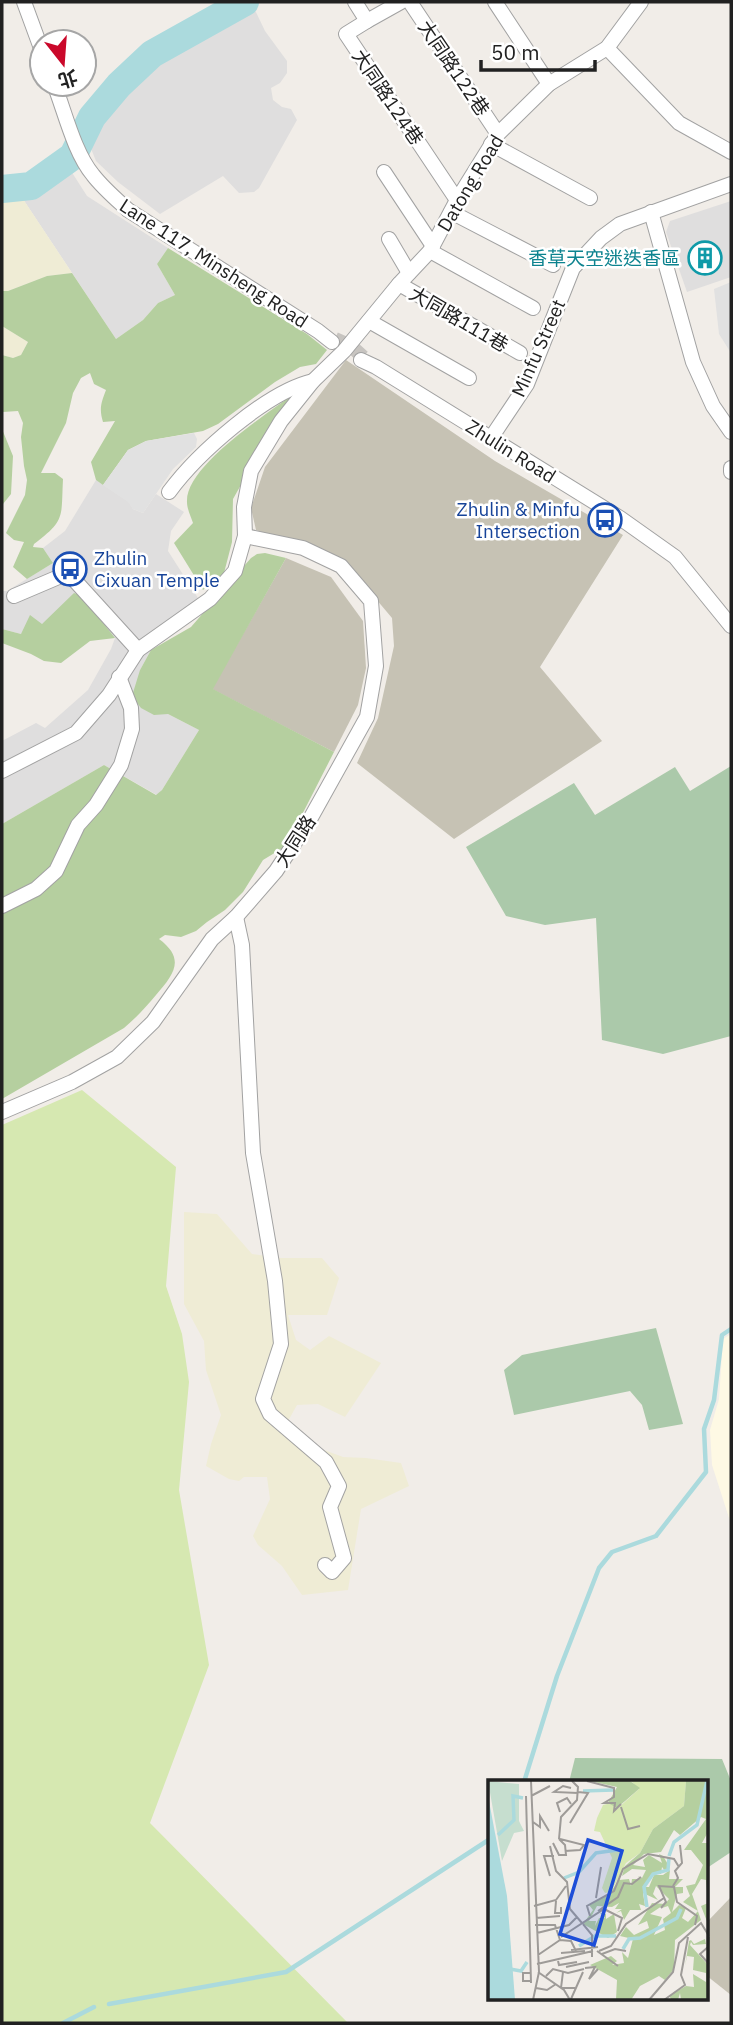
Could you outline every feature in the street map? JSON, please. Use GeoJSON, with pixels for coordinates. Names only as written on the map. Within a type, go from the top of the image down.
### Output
{"type":"FeatureCollection","features":[{"type":"Feature","properties":{"kind":"street"},"geometry":{"type":"LineString","coordinates":[[24,2],[34,28]]}},
{"type":"Feature","properties":{"kind":"street","name":"大同路124巷"},"geometry":{"type":"LineString","coordinates":[[355,2],[367,20],[346,34],[454,206]]}},
{"type":"Feature","properties":{"kind":"street"},"geometry":{"type":"LineString","coordinates":[[367,20],[401,2]]}},
{"type":"Feature","properties":{"kind":"street","name":"大同路122巷"},"geometry":{"type":"LineString","coordinates":[[410,2],[495,139]]}},
{"type":"Feature","properties":{"kind":"street"},"geometry":{"type":"LineString","coordinates":[[495,2],[549,83]]}},
{"type":"Feature","properties":{"kind":"street","name":"Datong Road"},"geometry":{"type":"LineString","coordinates":[[313,381],[344,351],[431,248],[495,139],[549,83],[607,48],[641,2]]}},
{"type":"Feature","properties":{"kind":"street"},"geometry":{"type":"LineString","coordinates":[[607,48],[679,123],[731,152]]}},
{"type":"Feature","properties":{"kind":"street","name":"Lane 117, Minsheng Road"},"geometry":{"type":"LineString","coordinates":[[59,98],[91,174],[128,210],[333,340]]}},
{"type":"Feature","properties":{"kind":"street"},"geometry":{"type":"LineString","coordinates":[[495,139],[590,198]]}},
{"type":"Feature","properties":{"kind":"street"},"geometry":{"type":"LineString","coordinates":[[384,172],[431,248],[533,308]]}},
{"type":"Feature","properties":{"kind":"street","name":"Minfu Street"},"geometry":{"type":"LineString","coordinates":[[491,438],[527,384],[573,268],[601,238],[620,224],[731,184]]}},
{"type":"Feature","properties":{"kind":"street"},"geometry":{"type":"LineString","coordinates":[[454,206],[553,265]]}},
{"type":"Feature","properties":{"kind":"street"},"geometry":{"type":"LineString","coordinates":[[651,212],[693,362],[713,406],[731,432]]}},
{"type":"Feature","properties":{"kind":"street"},"geometry":{"type":"LineString","coordinates":[[389,239],[410,273]]}},
{"type":"Feature","properties":{"kind":"street","name":"大同路111巷"},"geometry":{"type":"LineString","coordinates":[[399,284],[520,354]]}},
{"type":"Feature","properties":{"kind":"street"},"geometry":{"type":"LineString","coordinates":[[369,321],[469,378]]}},
{"type":"Feature","properties":{"kind":"street","name":"Zhulin Road"},"geometry":{"type":"LineString","coordinates":[[362,358],[620,518],[675,557],[731,623]]}},
{"type":"Feature","properties":{"kind":"street"},"geometry":{"type":"LineString","coordinates":[[169,492],[182,475],[239,422],[277,396],[299,384],[313,381]]}},
{"type":"Feature","properties":{"kind":"street"},"geometry":{"type":"LineString","coordinates":[[2,771],[76,733],[109,695],[138,650],[211,599],[235,571],[245,536],[244,507],[251,471],[281,421],[313,381]]}},
{"type":"Feature","properties":{"kind":"street","name":"大同路"},"geometry":{"type":"LineString","coordinates":[[2,1112],[72,1082],[117,1058],[153,1022],[212,939],[236,917],[276,871],[309,821],[367,717],[376,666],[371,601],[341,566],[303,548],[245,536]]}},
{"type":"Feature","properties":{"kind":"street"},"geometry":{"type":"LineString","coordinates":[[14,596],[68,573],[138,650]]}},
{"type":"Feature","properties":{"kind":"street"},"geometry":{"type":"LineString","coordinates":[[2,906],[36,889],[56,871],[78,825],[96,805],[121,765],[132,729],[131,708],[120,677]]}},
{"type":"Feature","properties":{"kind":"street"},"geometry":{"type":"LineString","coordinates":[[236,917],[242,945],[253,1153],[275,1281],[281,1344],[263,1399],[270,1414],[327,1462],[339,1486],[330,1507],[344,1558],[332,1572],[325,1565]]}},
{"type":"Feature","properties":{"kind":"shaded area"},"geometry":{"type":"Polygon","coordinates":[[[254,8],[265,31],[287,61],[287,73],[280,83],[271,88],[273,100],[282,107],[291,109],[297,120],[259,188],[254,192],[239,193],[223,176],[160,214],[118,182],[96,161],[88,141],[157,62],[254,8]]]}},
{"type":"Feature","properties":{"kind":"shaded area"},"geometry":{"type":"Polygon","coordinates":[[[71,171],[87,196],[168,248],[157,264],[175,295],[158,303],[143,320],[116,339],[23,199],[71,171]]]}},
{"type":"Feature","properties":{"kind":"shaded area"},"geometry":{"type":"Polygon","coordinates":[[[2,197],[23,199],[72,273],[47,276],[2,291],[2,197]]]}},
{"type":"Feature","properties":{"kind":"shaded area","name":"香草天空迷迭香區"},"geometry":{"type":"Polygon","coordinates":[[[731,201],[731,277],[687,292],[666,232],[670,221],[731,201]]]}},
{"type":"Feature","properties":{"kind":"shaded area"},"geometry":{"type":"Polygon","coordinates":[[[731,282],[731,353],[719,334],[714,289],[731,282]]]}},
{"type":"Feature","properties":{"kind":"shaded area"},"geometry":{"type":"Polygon","coordinates":[[[2,326],[28,342],[21,355],[13,358],[2,355],[2,326]]]}},
{"type":"Feature","properties":{"kind":"shaded area"},"geometry":{"type":"Polygon","coordinates":[[[346,360],[495,461],[623,535],[540,667],[602,741],[454,839],[357,763],[378,718],[394,646],[392,618],[344,561],[256,530],[251,508],[265,467],[346,360]]]}},
{"type":"Feature","properties":{"kind":"shaded area"},"geometry":{"type":"Polygon","coordinates":[[[194,433],[197,439],[196,447],[173,469],[143,513],[133,509],[128,502],[103,485],[128,450],[146,441],[194,433]]]}},
{"type":"Feature","properties":{"kind":"shaded area"},"geometry":{"type":"Polygon","coordinates":[[[96,480],[129,502],[133,509],[143,513],[156,494],[184,512],[171,531],[168,551],[198,598],[151,650],[140,670],[168,714],[199,730],[157,795],[104,765],[2,824],[2,741],[36,723],[45,728],[88,690],[115,638],[82,596],[42,624],[21,634],[2,629],[2,591],[7,591],[53,563],[43,548],[65,531],[96,480]]]}},
{"type":"Feature","properties":{"kind":"shaded area"},"geometry":{"type":"Polygon","coordinates":[[[286,558],[331,577],[363,621],[366,668],[358,705],[334,752],[212,689],[286,558]]]}},
{"type":"Feature","properties":{"kind":"shaded area"},"geometry":{"type":"Polygon","coordinates":[[[184,1212],[217,1214],[252,1254],[281,1258],[322,1258],[339,1278],[327,1315],[288,1315],[296,1340],[310,1350],[329,1336],[381,1363],[345,1417],[318,1404],[297,1405],[288,1421],[316,1447],[343,1457],[401,1463],[409,1486],[361,1509],[348,1590],[302,1595],[282,1566],[258,1545],[253,1536],[270,1499],[267,1477],[244,1477],[239,1481],[229,1479],[206,1466],[221,1415],[206,1370],[204,1341],[184,1304],[184,1212]]]}},
{"type":"Feature","properties":{"kind":"shaded area"},"geometry":{"type":"Polygon","coordinates":[[[731,1334],[731,1524],[712,1465],[710,1430],[719,1399],[723,1339],[731,1334]]]}},
{"type":"Feature","properties":{"kind":"shaded area"},"geometry":{"type":"Polygon","coordinates":[[[731,1897],[731,1995],[708,1977],[708,1921],[731,1897]]]}},
{"type":"Feature","properties":{"kind":"green space"},"geometry":{"type":"Polygon","coordinates":[[[168,248],[307,334],[327,350],[316,364],[300,367],[275,382],[218,424],[203,431],[146,441],[128,450],[103,485],[96,480],[91,462],[115,421],[103,422],[101,406],[106,390],[94,384],[90,373],[81,378],[73,393],[66,423],[41,473],[55,473],[63,479],[60,517],[33,547],[43,548],[53,563],[27,579],[13,567],[24,542],[14,540],[6,533],[25,495],[27,480],[21,437],[23,423],[18,411],[3,412],[2,421],[2,355],[13,358],[21,355],[28,342],[2,326],[2,291],[47,276],[72,273],[116,339],[143,320],[158,303],[175,295],[157,264],[168,248]]]}},
{"type":"Feature","properties":{"kind":"green space"},"geometry":{"type":"Polygon","coordinates":[[[291,396],[233,499],[232,542],[224,573],[203,590],[174,543],[193,523],[187,505],[190,488],[199,473],[228,443],[291,396]]]}},
{"type":"Feature","properties":{"kind":"green space"},"geometry":{"type":"Polygon","coordinates":[[[2,429],[13,456],[11,494],[3,504],[2,517],[2,429]]]}},
{"type":"Feature","properties":{"kind":"green space"},"geometry":{"type":"Polygon","coordinates":[[[265,553],[286,558],[213,689],[334,752],[286,846],[263,860],[243,892],[225,910],[196,931],[181,937],[165,935],[159,939],[172,953],[174,967],[168,980],[141,1012],[124,1028],[2,1099],[2,824],[104,765],[156,795],[162,790],[199,730],[168,714],[154,715],[141,708],[132,696],[140,670],[151,650],[191,627],[251,558],[265,553]]]}},
{"type":"Feature","properties":{"kind":"green space"},"geometry":{"type":"Polygon","coordinates":[[[74,593],[82,596],[115,638],[90,641],[61,663],[44,661],[2,643],[2,629],[21,634],[30,615],[42,624],[74,593]]]}},
{"type":"Feature","properties":{"kind":"green space"},"geometry":{"type":"Polygon","coordinates":[[[731,766],[731,1036],[663,1054],[602,1040],[596,918],[545,925],[506,916],[466,847],[574,783],[595,815],[675,767],[690,791],[731,766]]]}},
{"type":"Feature","properties":{"kind":"green space"},"geometry":{"type":"Polygon","coordinates":[[[82,1090],[176,1167],[166,1286],[182,1334],[189,1382],[179,1490],[209,1665],[150,1823],[348,2023],[2,2023],[2,1125],[82,1090]]]}},
{"type":"Feature","properties":{"kind":"green space"},"geometry":{"type":"Polygon","coordinates":[[[656,1328],[683,1424],[649,1430],[642,1405],[630,1391],[514,1415],[504,1370],[522,1355],[656,1328]]]}},
{"type":"Feature","properties":{"kind":"green space"},"geometry":{"type":"Polygon","coordinates":[[[575,1758],[722,1759],[731,1781],[731,1852],[708,1867],[708,1780],[570,1780],[575,1758]]]}},
{"type":"Feature","properties":{"kind":"waterway"},"geometry":{"type":"LineString","coordinates":[[2,189],[31,186],[73,156],[92,117],[119,85],[152,54],[245,2]]}},
{"type":"Feature","properties":{"kind":"waterway"},"geometry":{"type":"LineString","coordinates":[[525,1780],[557,1676],[599,1568],[612,1552],[656,1536],[706,1472],[704,1429],[714,1400],[722,1335],[731,1329]]}},
{"type":"Feature","properties":{"kind":"waterway"},"geometry":{"type":"LineString","coordinates":[[109,2004],[286,1972],[488,1840]]}},
{"type":"Feature","properties":{"kind":"waterway"},"geometry":{"type":"LineString","coordinates":[[63,2023],[94,2007]]}},
{"type":"Feature","properties":{"kind":"tunnel"},"geometry":{"type":"LineString","coordinates":[[335,339],[351,346],[363,357]]}},
{"type":"Feature","properties":{"kind":"place","name":"香草天空迷迭香區"},"geometry":{"type":"Point","coordinates":[705,258]}},
{"type":"Feature","properties":{"kind":"place","name":"Zhulin & Minfu Intersection"},"geometry":{"type":"Point","coordinates":[605,520]}},
{"type":"Feature","properties":{"kind":"place","name":"Zhulin Cixuan Temple"},"geometry":{"type":"Point","coordinates":[70,569]}}]}
